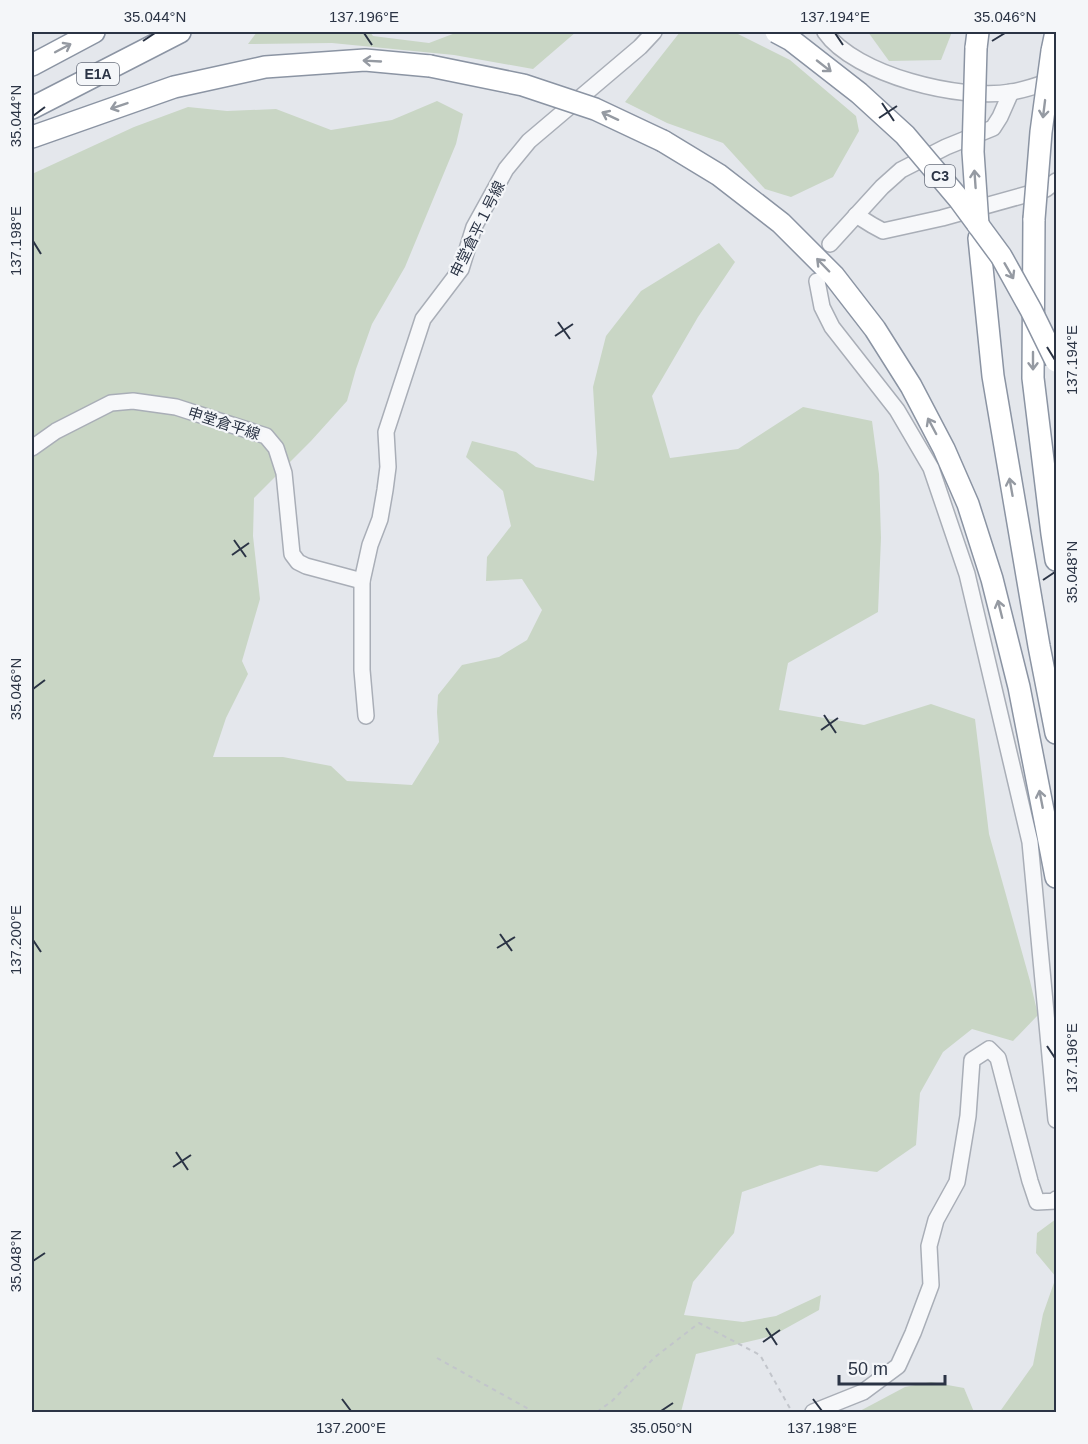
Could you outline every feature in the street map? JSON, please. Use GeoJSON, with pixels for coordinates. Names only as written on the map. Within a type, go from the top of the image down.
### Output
{"type":"FeatureCollection","features":[{"type":"Feature","properties":{"kind":"highway","name":"E1A"},"geometry":{"type":"LineString","coordinates":[[32,65],[94,32]]}},
{"type":"Feature","properties":{"kind":"highway","name":"C3"},"geometry":{"type":"LineString","coordinates":[[776,32],[791,40],[859,93],[905,135],[959,199],[1001,256],[1056,361]]}},
{"type":"Feature","properties":{"kind":"highway","name":"E1A"},"geometry":{"type":"LineString","coordinates":[[32,108],[172,36]]}},
{"type":"Feature","properties":{"kind":"highway"},"geometry":{"type":"LineString","coordinates":[[977,40],[973,152],[993,376],[1056,733]]}},
{"type":"Feature","properties":{"kind":"highway"},"geometry":{"type":"LineString","coordinates":[[1054,41],[1041,132],[1034,219],[1033,378],[1056,560]]}},
{"type":"Feature","properties":{"kind":"highway"},"geometry":{"type":"LineString","coordinates":[[32,137],[174,87],[265,67],[365,60],[430,66],[524,85],[595,110],[663,141],[719,175],[782,223],[834,276],[875,329],[911,386],[944,449],[964,495],[992,579],[1019,687],[1056,877]]}},
{"type":"Feature","properties":{"kind":"street","name":"申堂倉平１号線"},"geometry":{"type":"LineString","coordinates":[[366,716],[362,670],[362,581],[370,545],[380,519],[385,490],[388,468],[386,432],[423,319],[461,269],[474,227],[506,169],[529,141],[640,47],[654,32]]}},
{"type":"Feature","properties":{"kind":"street"},"geometry":{"type":"LineString","coordinates":[[825,32],[831,40],[855,57],[886,73],[935,88],[968,94],[1011,93],[1056,79]]}},
{"type":"Feature","properties":{"kind":"street"},"geometry":{"type":"LineString","coordinates":[[830,244],[882,187],[901,170],[946,147],[993,128],[1011,93]]}},
{"type":"Feature","properties":{"kind":"street"},"geometry":{"type":"LineString","coordinates":[[856,215],[884,231],[1053,189]]}},
{"type":"Feature","properties":{"kind":"street"},"geometry":{"type":"LineString","coordinates":[[817,281],[822,307],[832,327],[897,410],[930,468],[967,574],[1030,842],[1056,1120]]}},
{"type":"Feature","properties":{"kind":"street","name":"申堂倉平線"},"geometry":{"type":"LineString","coordinates":[[32,448],[56,431],[111,403],[133,401],[176,407],[266,436],[276,448],[284,473],[292,554],[298,562],[306,566],[362,581]]}},
{"type":"Feature","properties":{"kind":"street"},"geometry":{"type":"LineString","coordinates":[[813,1413],[863,1392],[898,1366],[931,1285],[929,1246],[936,1220],[957,1182],[968,1116],[972,1060],[989,1049],[998,1058],[1037,1202],[1056,1201],[1056,1199]]}},
{"type":"Feature","properties":{"kind":"path"},"geometry":{"type":"LineString","coordinates":[[597,1413],[655,1357],[699,1323],[760,1355],[792,1413]]}},
{"type":"Feature","properties":{"kind":"path"},"geometry":{"type":"LineString","coordinates":[[437,1358],[534,1413]]}},
{"type":"Feature","properties":{"kind":"green space"},"geometry":{"type":"Polygon","coordinates":[[[257,32],[370,32],[373,36],[429,43],[458,32],[576,32],[533,69],[454,55],[332,43],[248,44],[257,32]]]}},
{"type":"Feature","properties":{"kind":"green space"},"geometry":{"type":"Polygon","coordinates":[[[680,32],[734,32],[790,60],[856,116],[859,131],[833,177],[791,197],[765,189],[723,143],[667,123],[625,102],[680,32]]]}},
{"type":"Feature","properties":{"kind":"green space"},"geometry":{"type":"Polygon","coordinates":[[[868,32],[952,32],[941,60],[889,61],[868,32]]]}},
{"type":"Feature","properties":{"kind":"green space"},"geometry":{"type":"Polygon","coordinates":[[[437,101],[463,114],[456,144],[405,267],[372,324],[347,401],[254,498],[253,536],[260,599],[242,661],[248,674],[226,718],[213,757],[283,757],[331,766],[347,781],[412,785],[439,742],[438,695],[462,665],[499,657],[527,640],[542,610],[522,579],[486,581],[487,557],[511,526],[503,491],[466,457],[472,441],[516,452],[536,467],[594,481],[597,453],[593,387],[606,336],[641,291],[719,243],[735,262],[698,317],[652,396],[670,458],[738,449],[803,407],[872,421],[879,474],[881,538],[878,612],[788,663],[779,710],[864,725],[931,704],[975,719],[989,834],[1038,1015],[1013,1041],[972,1029],[943,1052],[920,1093],[916,1145],[877,1172],[820,1165],[742,1192],[734,1233],[693,1282],[684,1315],[743,1322],[776,1316],[821,1295],[819,1310],[772,1336],[696,1354],[681,1412],[32,1412],[32,174],[134,127],[188,107],[227,111],[276,109],[331,130],[392,120],[437,101]]]}},
{"type":"Feature","properties":{"kind":"green space"},"geometry":{"type":"Polygon","coordinates":[[[1056,1219],[1056,1277],[1036,1253],[1037,1233],[1056,1219]]]}},
{"type":"Feature","properties":{"kind":"green space"},"geometry":{"type":"Polygon","coordinates":[[[1056,1277],[1056,1412],[997,1412],[1001,1410],[1033,1365],[1043,1314],[1056,1277]]]}},
{"type":"Feature","properties":{"kind":"green space"},"geometry":{"type":"Polygon","coordinates":[[[931,1382],[964,1388],[974,1412],[858,1412],[905,1387],[931,1382]]]}}]}
